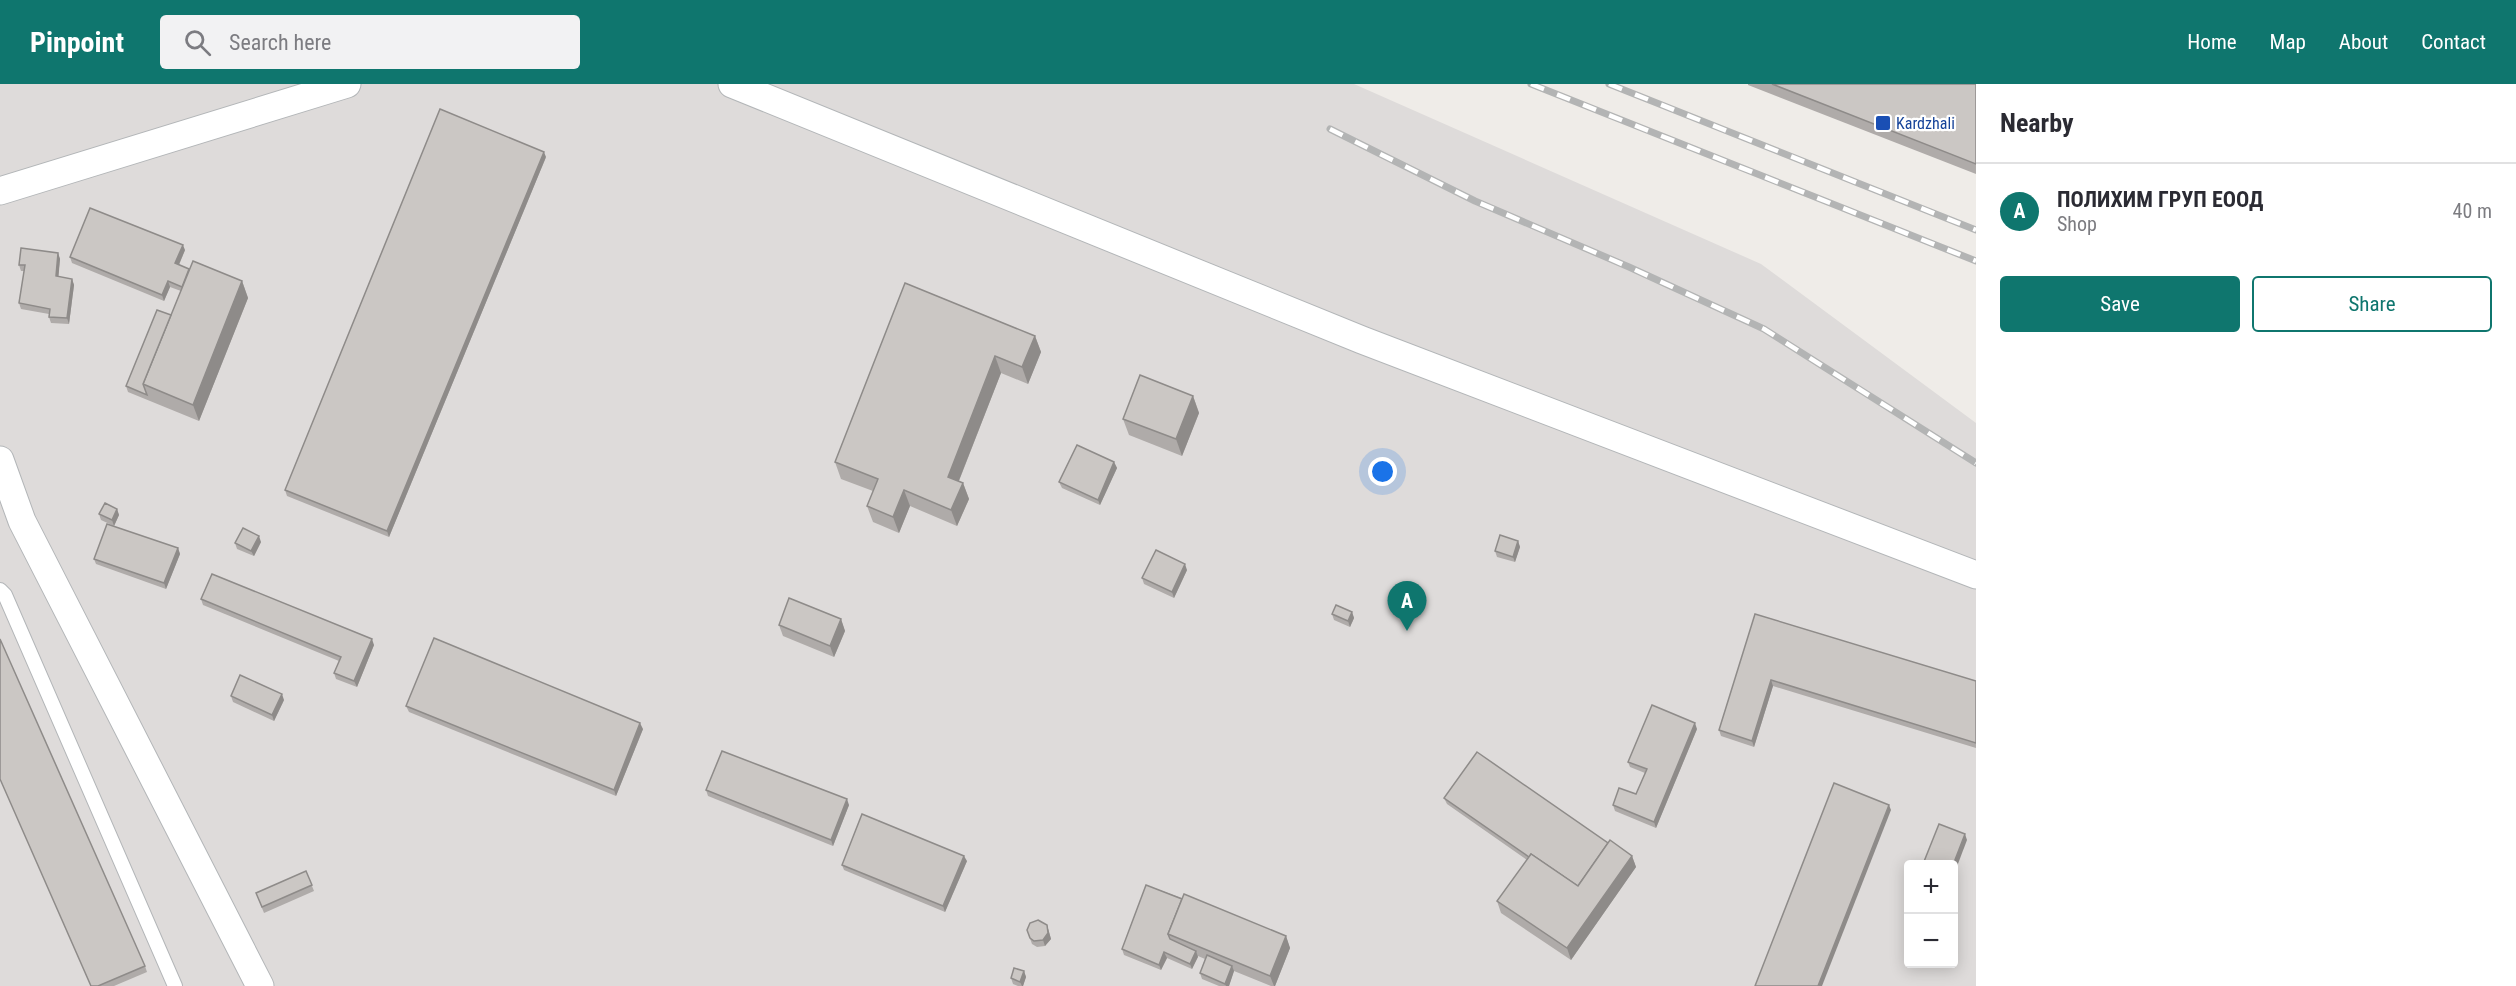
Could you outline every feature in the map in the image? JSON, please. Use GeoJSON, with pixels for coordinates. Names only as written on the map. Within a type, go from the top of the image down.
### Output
{"type":"FeatureCollection","features":[{"type":"Feature","properties":{"kind":"street"},"geometry":{"type":"LineString","coordinates":[[0,190],[347,84]]}},
{"type":"Feature","properties":{"kind":"street"},"geometry":{"type":"LineString","coordinates":[[732,84],[1362,340],[1976,575]]}},
{"type":"Feature","properties":{"kind":"street"},"geometry":{"type":"LineString","coordinates":[[0,460],[22,521],[260,986]]}},
{"type":"Feature","properties":{"kind":"lane"},"geometry":{"type":"LineString","coordinates":[[0,590],[5,595],[175,986]]}},
{"type":"Feature","properties":{"kind":"shaded area"},"geometry":{"type":"Polygon","coordinates":[[[0,84],[1354,84],[1761,264],[1976,423],[1976,986],[0,986],[0,84]]]}},
{"type":"Feature","properties":{"kind":"building"},"geometry":{"type":"Polygon","coordinates":[[[1772,84],[1976,84],[1976,164],[1772,84]]]}},
{"type":"Feature","properties":{"kind":"building"},"geometry":{"type":"Polygon","coordinates":[[[440,109],[544,152],[387,531],[285,490],[440,109]]]}},
{"type":"Feature","properties":{"kind":"building"},"geometry":{"type":"Polygon","coordinates":[[[90,208],[183,245],[175,263],[189,269],[182,287],[168,281],[162,295],[70,257],[90,208]]]}},
{"type":"Feature","properties":{"kind":"building"},"geometry":{"type":"Polygon","coordinates":[[[21,248],[58,253],[56,276],[72,279],[67,318],[49,317],[50,309],[19,303],[25,265],[19,265],[21,248]]]}},
{"type":"Feature","properties":{"kind":"building"},"geometry":{"type":"Polygon","coordinates":[[[193,261],[242,281],[193,405],[143,384],[193,261]]]}},
{"type":"Feature","properties":{"kind":"building"},"geometry":{"type":"Polygon","coordinates":[[[905,283],[1035,336],[1022,367],[995,356],[948,477],[963,483],[951,510],[904,490],[893,517],[867,506],[878,479],[835,462],[905,283]]]}},
{"type":"Feature","properties":{"kind":"building"},"geometry":{"type":"Polygon","coordinates":[[[157,310],[171,315],[143,384],[147,395],[126,386],[157,310]]]}},
{"type":"Feature","properties":{"kind":"building"},"geometry":{"type":"Polygon","coordinates":[[[1140,375],[1193,396],[1176,439],[1123,419],[1140,375]]]}},
{"type":"Feature","properties":{"kind":"building"},"geometry":{"type":"Polygon","coordinates":[[[1077,445],[1114,462],[1098,500],[1059,482],[1077,445]]]}},
{"type":"Feature","properties":{"kind":"building"},"geometry":{"type":"Polygon","coordinates":[[[105,503],[117,509],[112,520],[99,514],[105,503]]]}},
{"type":"Feature","properties":{"kind":"building"},"geometry":{"type":"Polygon","coordinates":[[[107,524],[178,548],[164,583],[94,559],[107,524]]]}},
{"type":"Feature","properties":{"kind":"building"},"geometry":{"type":"Polygon","coordinates":[[[243,528],[259,536],[251,551],[235,543],[243,528]]]}},
{"type":"Feature","properties":{"kind":"building"},"geometry":{"type":"Polygon","coordinates":[[[1500,535],[1518,541],[1513,557],[1495,551],[1500,535]]]}},
{"type":"Feature","properties":{"kind":"building"},"geometry":{"type":"Polygon","coordinates":[[[1156,550],[1185,564],[1172,592],[1142,578],[1156,550]]]}},
{"type":"Feature","properties":{"kind":"building"},"geometry":{"type":"Polygon","coordinates":[[[212,574],[372,639],[354,681],[334,673],[341,657],[201,599],[212,574]]]}},
{"type":"Feature","properties":{"kind":"building"},"geometry":{"type":"Polygon","coordinates":[[[789,598],[841,619],[830,646],[779,625],[789,598]]]}},
{"type":"Feature","properties":{"kind":"building"},"geometry":{"type":"Polygon","coordinates":[[[1336,605],[1352,612],[1348,621],[1332,614],[1336,605]]]}},
{"type":"Feature","properties":{"kind":"building"},"geometry":{"type":"Polygon","coordinates":[[[1755,614],[1976,681],[1976,743],[1771,680],[1752,741],[1719,730],[1755,614]]]}},
{"type":"Feature","properties":{"kind":"building"},"geometry":{"type":"Polygon","coordinates":[[[434,638],[640,723],[614,790],[406,706],[434,638]]]}},
{"type":"Feature","properties":{"kind":"building"},"geometry":{"type":"Polygon","coordinates":[[[0,639],[145,966],[98,986],[91,986],[0,779],[0,639]]]}},
{"type":"Feature","properties":{"kind":"building"},"geometry":{"type":"Polygon","coordinates":[[[240,675],[282,694],[272,715],[231,696],[240,675]]]}},
{"type":"Feature","properties":{"kind":"building"},"geometry":{"type":"Polygon","coordinates":[[[1652,705],[1695,723],[1654,822],[1613,805],[1619,788],[1636,794],[1647,769],[1628,762],[1652,705]]]}},
{"type":"Feature","properties":{"kind":"building"},"geometry":{"type":"Polygon","coordinates":[[[722,751],[847,799],[831,840],[706,790],[722,751]]]}},
{"type":"Feature","properties":{"kind":"building"},"geometry":{"type":"Polygon","coordinates":[[[1477,752],[1608,843],[1578,886],[1531,854],[1529,857],[1444,798],[1477,752]]]}},
{"type":"Feature","properties":{"kind":"building"},"geometry":{"type":"Polygon","coordinates":[[[1834,783],[1889,805],[1818,986],[1755,986],[1834,783]]]}},
{"type":"Feature","properties":{"kind":"building"},"geometry":{"type":"Polygon","coordinates":[[[862,814],[964,856],[943,906],[842,865],[862,814]]]}},
{"type":"Feature","properties":{"kind":"building"},"geometry":{"type":"Polygon","coordinates":[[[1939,824],[1965,834],[1955,860],[1925,860],[1939,824]]]}},
{"type":"Feature","properties":{"kind":"building"},"geometry":{"type":"Polygon","coordinates":[[[1610,840],[1632,856],[1567,948],[1497,901],[1531,854],[1578,886],[1610,840]]]}},
{"type":"Feature","properties":{"kind":"building"},"geometry":{"type":"Polygon","coordinates":[[[306,871],[312,885],[262,907],[256,893],[306,871]]]}},
{"type":"Feature","properties":{"kind":"building"},"geometry":{"type":"Polygon","coordinates":[[[1146,885],[1182,899],[1168,934],[1170,939],[1196,951],[1190,964],[1164,952],[1159,965],[1122,949],[1146,885]]]}},
{"type":"Feature","properties":{"kind":"building"},"geometry":{"type":"Polygon","coordinates":[[[1184,894],[1286,936],[1270,976],[1168,934],[1184,894]]]}},
{"type":"Feature","properties":{"kind":"building"},"geometry":{"type":"Polygon","coordinates":[[[1038,920],[1047,925],[1048,933],[1043,940],[1034,941],[1027,930],[1030,923],[1038,920]]]}},
{"type":"Feature","properties":{"kind":"building"},"geometry":{"type":"Polygon","coordinates":[[[1207,955],[1232,966],[1225,984],[1200,973],[1207,955]]]}},
{"type":"Feature","properties":{"kind":"building"},"geometry":{"type":"Polygon","coordinates":[[[1014,968],[1024,971],[1020,982],[1011,978],[1014,968]]]}},
{"type":"Feature","properties":{"kind":"railway"},"geometry":{"type":"LineString","coordinates":[[1531,84],[1976,261]]}},
{"type":"Feature","properties":{"kind":"railway"},"geometry":{"type":"LineString","coordinates":[[1609,84],[1976,230]]}},
{"type":"Feature","properties":{"kind":"railway"},"geometry":{"type":"LineString","coordinates":[[1330,129],[1475,201],[1629,267],[1764,329],[1976,463]]}},
{"type":"Feature","properties":{"kind":"place","name":"Kardzhali"},"geometry":{"type":"Point","coordinates":[1883,123]}},
{"type":"Feature","properties":{"kind":"place","name":"ПОЛИХИМ ГРУП ЕООД"},"geometry":{"type":"Point","coordinates":[1407,631]}}]}
